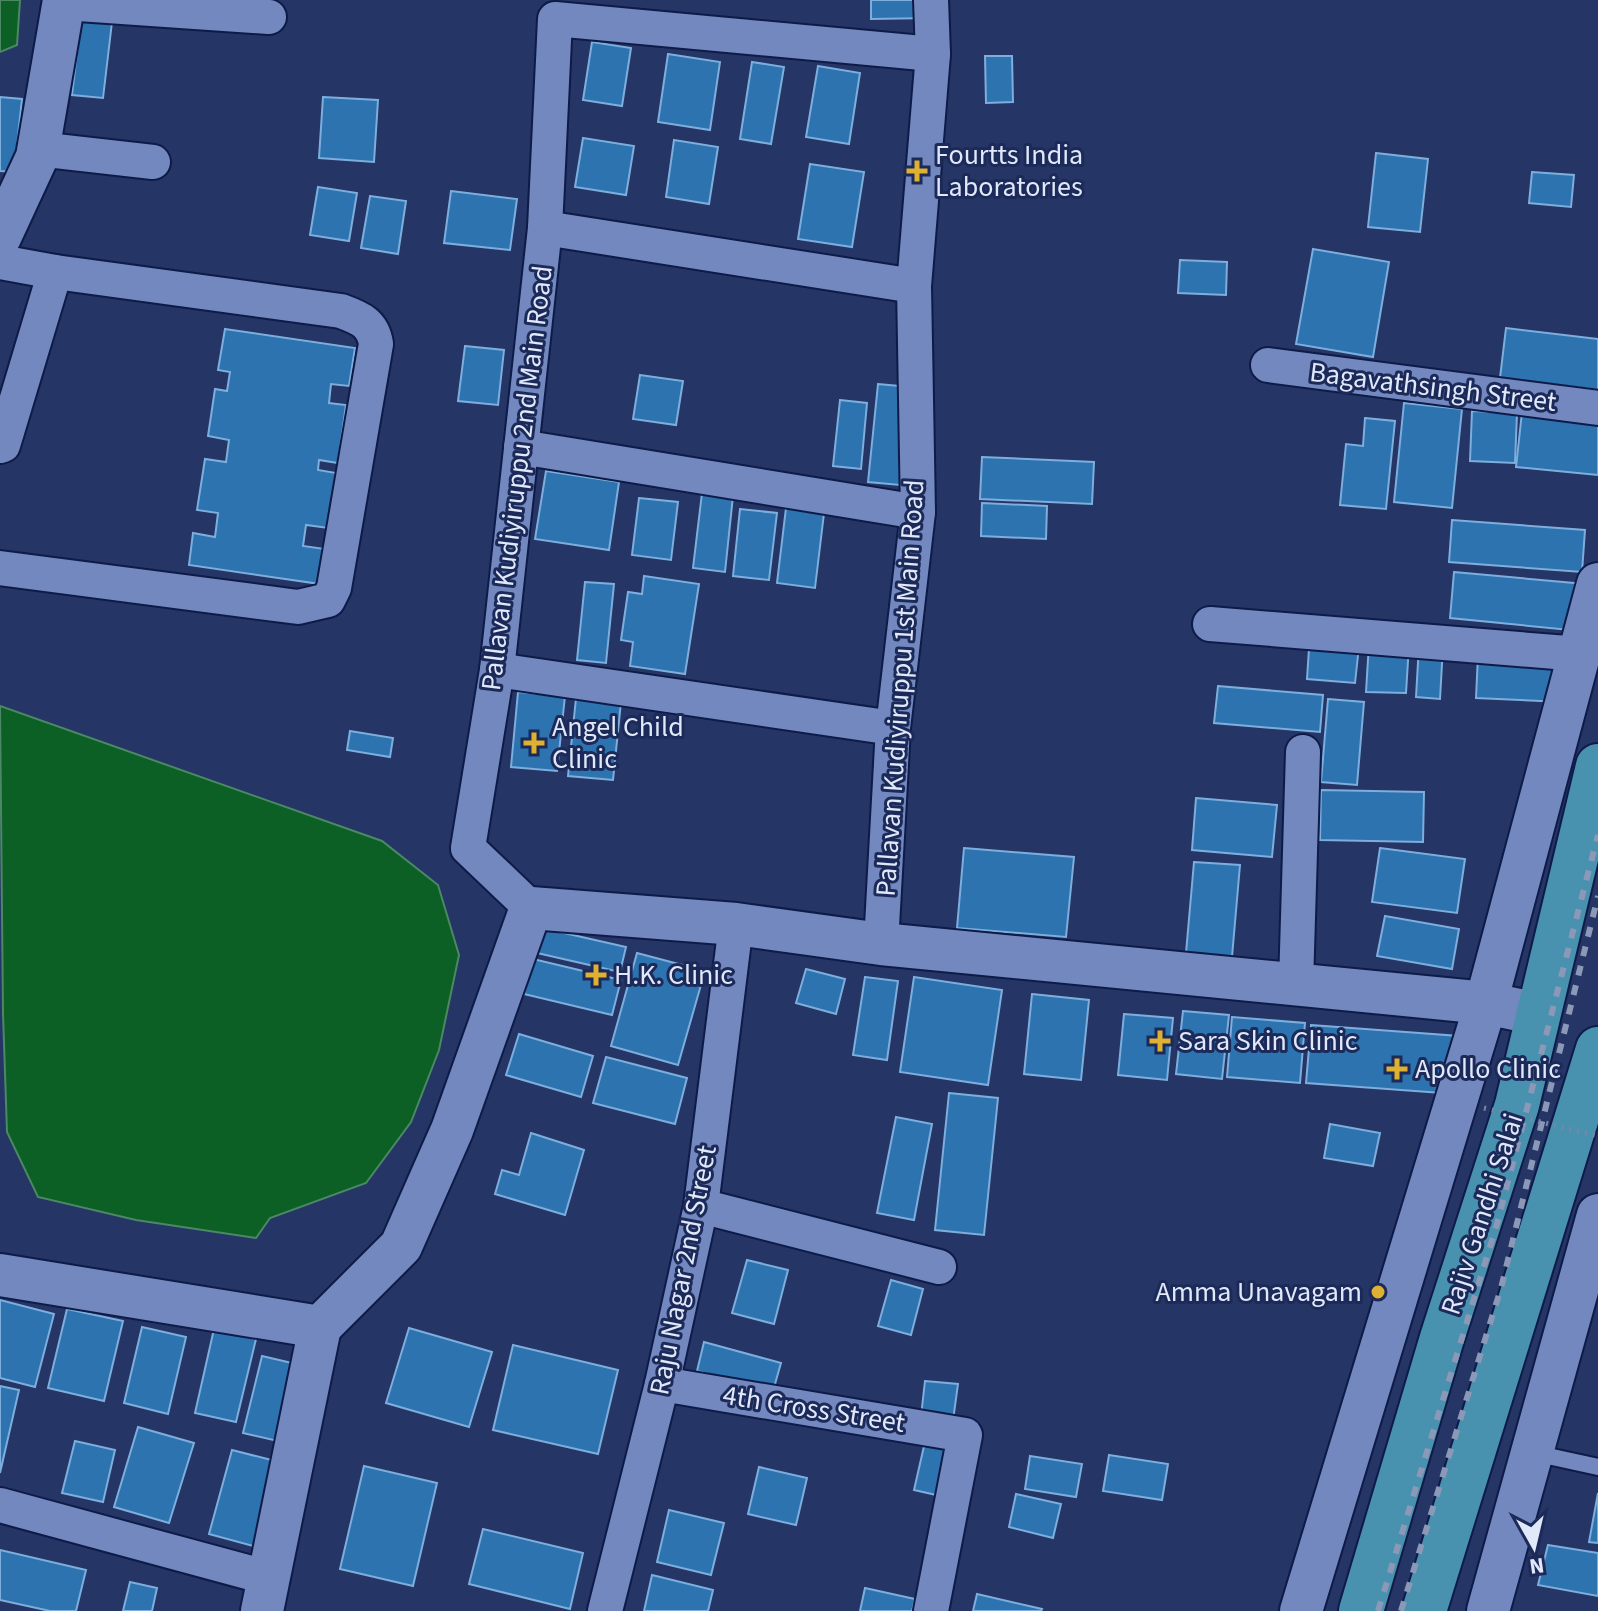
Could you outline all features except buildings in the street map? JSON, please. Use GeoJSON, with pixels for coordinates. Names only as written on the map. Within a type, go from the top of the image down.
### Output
{"type":"FeatureCollection","features":[{"type":"Feature","properties":{"kind":"main road","name":"Rajiv Gandhi Salai"},"geometry":{"type":"LineString","coordinates":[[1361,1611],[1442,1338],[1517,1105],[1598,766]]}},
{"type":"Feature","properties":{"kind":"main road"},"geometry":{"type":"LineString","coordinates":[[1424,1611],[1598,1049]]}},
{"type":"Feature","properties":{"kind":"street","name":"Pallavan Kudiyiruppu 1st Main Road"},"geometry":{"type":"LineString","coordinates":[[881,944],[893,728],[918,512],[914,286],[933,54],[931,0]]}},
{"type":"Feature","properties":{"kind":"street"},"geometry":{"type":"LineString","coordinates":[[0,237],[10,195],[38,149],[64,2],[269,17]]}},
{"type":"Feature","properties":{"kind":"street","name":"Pallavan Kudiyiruppu 2nd Main Road"},"geometry":{"type":"LineString","coordinates":[[531,908],[468,848],[497,670],[545,228],[555,19],[933,54]]}},
{"type":"Feature","properties":{"kind":"street"},"geometry":{"type":"LineString","coordinates":[[38,149],[153,162]]}},
{"type":"Feature","properties":{"kind":"street"},"geometry":{"type":"LineString","coordinates":[[545,228],[914,286]]}},
{"type":"Feature","properties":{"kind":"street"},"geometry":{"type":"LineString","coordinates":[[0,262],[341,311],[366,321],[374,332],[376,344],[334,588],[328,600],[298,607],[0,568]]}},
{"type":"Feature","properties":{"kind":"street"},"geometry":{"type":"LineString","coordinates":[[0,446],[3,445],[55,272]]}},
{"type":"Feature","properties":{"kind":"street","name":"Bagavathsingh Street"},"geometry":{"type":"LineString","coordinates":[[1268,365],[1598,408]]}},
{"type":"Feature","properties":{"kind":"street"},"geometry":{"type":"LineString","coordinates":[[521,447],[918,512]]}},
{"type":"Feature","properties":{"kind":"street"},"geometry":{"type":"LineString","coordinates":[[1301,1611],[1486,1003],[1598,584]]}},
{"type":"Feature","properties":{"kind":"street"},"geometry":{"type":"LineString","coordinates":[[1210,624],[1580,654]]}},
{"type":"Feature","properties":{"kind":"street"},"geometry":{"type":"LineString","coordinates":[[497,670],[893,728]]}},
{"type":"Feature","properties":{"kind":"street"},"geometry":{"type":"LineString","coordinates":[[1296,984],[1303,752]]}},
{"type":"Feature","properties":{"kind":"street"},"geometry":{"type":"LineString","coordinates":[[0,1505],[266,1594],[320,1327],[401,1246],[452,1130],[531,908],[736,924],[881,944],[1486,1003],[1538,1014]]}},
{"type":"Feature","properties":{"kind":"street","name":"Raju Nagar 2nd Street"},"geometry":{"type":"LineString","coordinates":[[605,1611],[662,1384],[701,1206],[736,924]]}},
{"type":"Feature","properties":{"kind":"street"},"geometry":{"type":"LineString","coordinates":[[701,1206],[939,1267]]}},
{"type":"Feature","properties":{"kind":"street"},"geometry":{"type":"LineString","coordinates":[[1488,1611],[1598,1215]]}},
{"type":"Feature","properties":{"kind":"street"},"geometry":{"type":"LineString","coordinates":[[0,1275],[320,1327]]}},
{"type":"Feature","properties":{"kind":"street","name":"4th Cross Street"},"geometry":{"type":"LineString","coordinates":[[662,1384],[965,1435],[931,1611]]}},
{"type":"Feature","properties":{"kind":"lane"},"geometry":{"type":"LineString","coordinates":[[1532,1453],[1598,1467]]}},
{"type":"Feature","properties":{"kind":"path"},"geometry":{"type":"LineString","coordinates":[[1484,1108],[1598,1136]]}},
{"type":"Feature","properties":{"kind":"shaded area"},"geometry":{"type":"Polygon","coordinates":[[[0,0],[20,0],[17,45],[0,52],[0,0]]]}},
{"type":"Feature","properties":{"kind":"shaded area"},"geometry":{"type":"Polygon","coordinates":[[[0,706],[382,841],[438,885],[459,955],[439,1050],[411,1122],[366,1183],[270,1218],[256,1238],[136,1220],[38,1197],[7,1132],[0,706]]]}},
{"type":"Feature","properties":{"kind":"railway"},"geometry":{"type":"LineString","coordinates":[[1378,1611],[1497,1224],[1598,835]]}},
{"type":"Feature","properties":{"kind":"railway"},"geometry":{"type":"LineString","coordinates":[[1401,1611],[1501,1288],[1598,896]]}},
{"type":"Feature","properties":{"kind":"place","name":"Fourtts India Laboratories"},"geometry":{"type":"Point","coordinates":[917,171]}},
{"type":"Feature","properties":{"kind":"place","name":"Angel Child Clinic"},"geometry":{"type":"Point","coordinates":[534,743]}},
{"type":"Feature","properties":{"kind":"place","name":"H.K. Clinic"},"geometry":{"type":"Point","coordinates":[596,975]}},
{"type":"Feature","properties":{"kind":"place","name":"Sara Skin Clinic"},"geometry":{"type":"Point","coordinates":[1160,1041]}},
{"type":"Feature","properties":{"kind":"place","name":"Apollo Clinic"},"geometry":{"type":"Point","coordinates":[1397,1069]}},
{"type":"Feature","properties":{"kind":"place","name":"Amma Unavagam"},"geometry":{"type":"Point","coordinates":[1378,1292]}}]}
